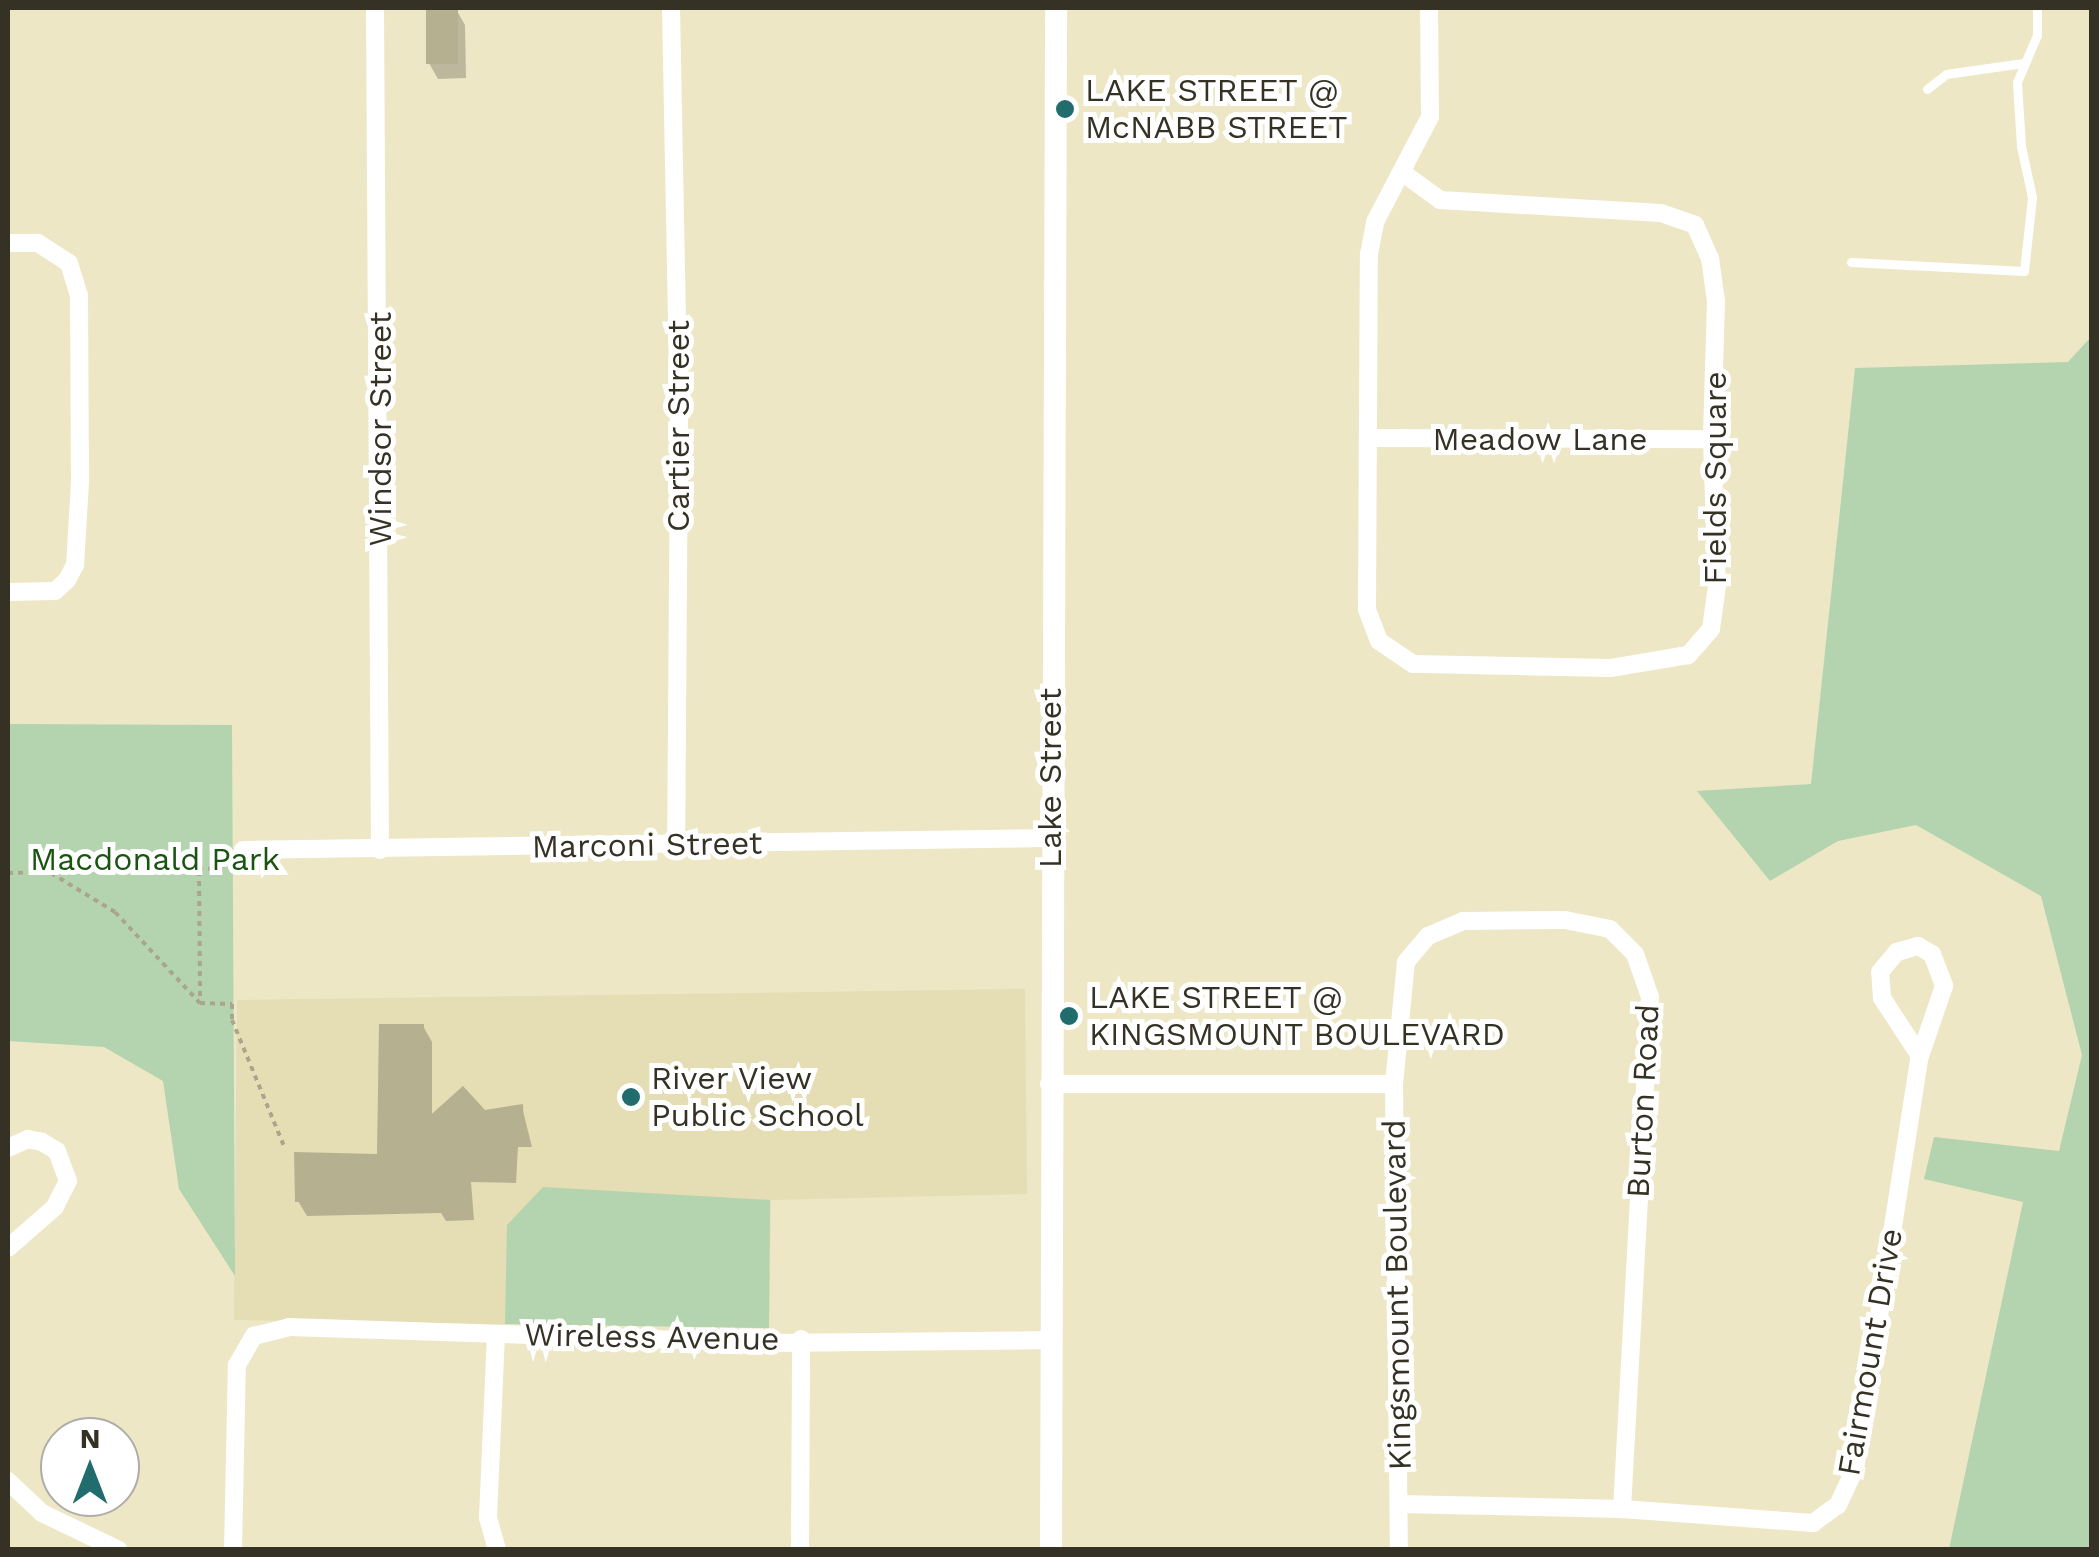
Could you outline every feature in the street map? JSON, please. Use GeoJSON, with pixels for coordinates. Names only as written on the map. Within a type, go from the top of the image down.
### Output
{"type":"FeatureCollection","features":[{"type":"Feature","properties":{"kind":"street","name":"Windsor Street"},"geometry":{"type":"LineString","coordinates":[[376,8],[380,850]]}},
{"type":"Feature","properties":{"kind":"street","name":"Cartier Street"},"geometry":{"type":"LineString","coordinates":[[671,8],[679,436],[676,844]]}},
{"type":"Feature","properties":{"kind":"street","name":"Lake Street"},"geometry":{"type":"LineString","coordinates":[[1051,1550],[1049,1084],[1056,8]]}},
{"type":"Feature","properties":{"kind":"street","name":"Fields Square"},"geometry":{"type":"LineString","coordinates":[[1403,173],[1440,200],[1661,213],[1695,225],[1710,258],[1716,301],[1712,439],[1717,586],[1710,628],[1688,655],[1610,668],[1413,664],[1379,641],[1367,609],[1368,254],[1375,222],[1430,117],[1429,8]]}},
{"type":"Feature","properties":{"kind":"street"},"geometry":{"type":"LineString","coordinates":[[8,242],[38,243],[69,263],[78,295],[80,482],[75,564],[67,580],[55,590],[8,592]]}},
{"type":"Feature","properties":{"kind":"street","name":"Meadow Lane"},"geometry":{"type":"LineString","coordinates":[[1368,438],[1712,439]]}},
{"type":"Feature","properties":{"kind":"street","name":"Marconi Street"},"geometry":{"type":"LineString","coordinates":[[244,850],[1050,838]]}},
{"type":"Feature","properties":{"kind":"street","name":"Burton Road"},"geometry":{"type":"LineString","coordinates":[[1394,1084],[1406,962],[1428,936],[1463,922],[1564,920],[1610,929],[1636,954],[1650,997],[1622,1509]]}},
{"type":"Feature","properties":{"kind":"street","name":"Fairmount Drive"},"geometry":{"type":"LineString","coordinates":[[1400,1504],[1622,1509],[1813,1523],[1838,1506],[1855,1469],[1920,1056],[1944,986],[1942,970],[1918,946],[1888,960],[1879,984],[1890,1013],[1920,1056]]}},
{"type":"Feature","properties":{"kind":"street","name":"Kingsmount Boulevard"},"geometry":{"type":"LineString","coordinates":[[1049,1084],[1394,1084],[1399,1550]]}},
{"type":"Feature","properties":{"kind":"street"},"geometry":{"type":"LineString","coordinates":[[8,1148],[28,1139],[42,1142],[57,1151],[68,1181],[55,1207],[8,1248]]}},
{"type":"Feature","properties":{"kind":"street","name":"Wireless Avenue"},"geometry":{"type":"LineString","coordinates":[[233,1550],[237,1365],[254,1336],[289,1327],[496,1334],[1051,1340]]}},
{"type":"Feature","properties":{"kind":"street"},"geometry":{"type":"LineString","coordinates":[[496,1334],[488,1518],[497,1550]]}},
{"type":"Feature","properties":{"kind":"street"},"geometry":{"type":"LineString","coordinates":[[800,1339],[800,1550]]}},
{"type":"Feature","properties":{"kind":"street"},"geometry":{"type":"LineString","coordinates":[[8,1482],[42,1513],[119,1550]]}},
{"type":"Feature","properties":{"kind":"lane"},"geometry":{"type":"LineString","coordinates":[[1851,262],[2024,271],[2032,197],[2020,146],[2018,82],[2037,35],[2037,8]]}},
{"type":"Feature","properties":{"kind":"lane"},"geometry":{"type":"LineString","coordinates":[[1926,89],[1946,74],[2024,63]]}},
{"type":"Feature","properties":{"kind":"path"},"geometry":{"type":"LineString","coordinates":[[8,874],[240,870],[244,850]]}},
{"type":"Feature","properties":{"kind":"path"},"geometry":{"type":"LineString","coordinates":[[200,871],[200,998]]}},
{"type":"Feature","properties":{"kind":"path"},"geometry":{"type":"LineString","coordinates":[[51,873],[116,912],[200,998],[232,1004],[232,1020],[284,1146]]}},
{"type":"Feature","properties":{"kind":"shaded area","name":"River View Public School"},"geometry":{"type":"Polygon","coordinates":[[[1025,989],[1027,1194],[771,1200],[769,1328],[234,1320],[237,1000],[1025,989]]]}},
{"type":"Feature","properties":{"kind":"green space"},"geometry":{"type":"Polygon","coordinates":[[[2091,337],[2091,1549],[1949,1549],[2023,1202],[1924,1179],[1934,1137],[2059,1151],[2082,1055],[2041,896],[1916,825],[1838,841],[1770,881],[1697,791],[1811,784],[1855,368],[2068,362],[2091,337]]]}},
{"type":"Feature","properties":{"kind":"green space","name":"Macdonald Park"},"geometry":{"type":"Polygon","coordinates":[[[8,724],[232,725],[235,1276],[179,1189],[163,1081],[104,1047],[8,1041],[8,724]]]}},
{"type":"Feature","properties":{"kind":"green space"},"geometry":{"type":"Polygon","coordinates":[[[543,1187],[770,1200],[769,1328],[505,1324],[507,1225],[543,1187]]]}},
{"type":"Feature","properties":{"kind":"building"},"geometry":{"type":"Polygon","coordinates":[[[426,8],[458,8],[458,64],[426,64],[426,8]]]}},
{"type":"Feature","properties":{"kind":"building"},"geometry":{"type":"Polygon","coordinates":[[[379,1024],[424,1024],[425,1120],[463,1086],[485,1110],[523,1104],[524,1132],[511,1132],[508,1168],[464,1167],[467,1205],[435,1207],[434,1198],[295,1202],[294,1152],[377,1154],[379,1024]]]}},
{"type":"Feature","properties":{"kind":"place","name":"LAKE STREET @ McNABB STREET"},"geometry":{"type":"Point","coordinates":[1065,109]}},
{"type":"Feature","properties":{"kind":"place","name":"LAKE STREET @ KINGSMOUNT BOULEVARD"},"geometry":{"type":"Point","coordinates":[1069,1016]}},
{"type":"Feature","properties":{"kind":"place","name":"River View Public School"},"geometry":{"type":"Point","coordinates":[631,1097]}}]}
